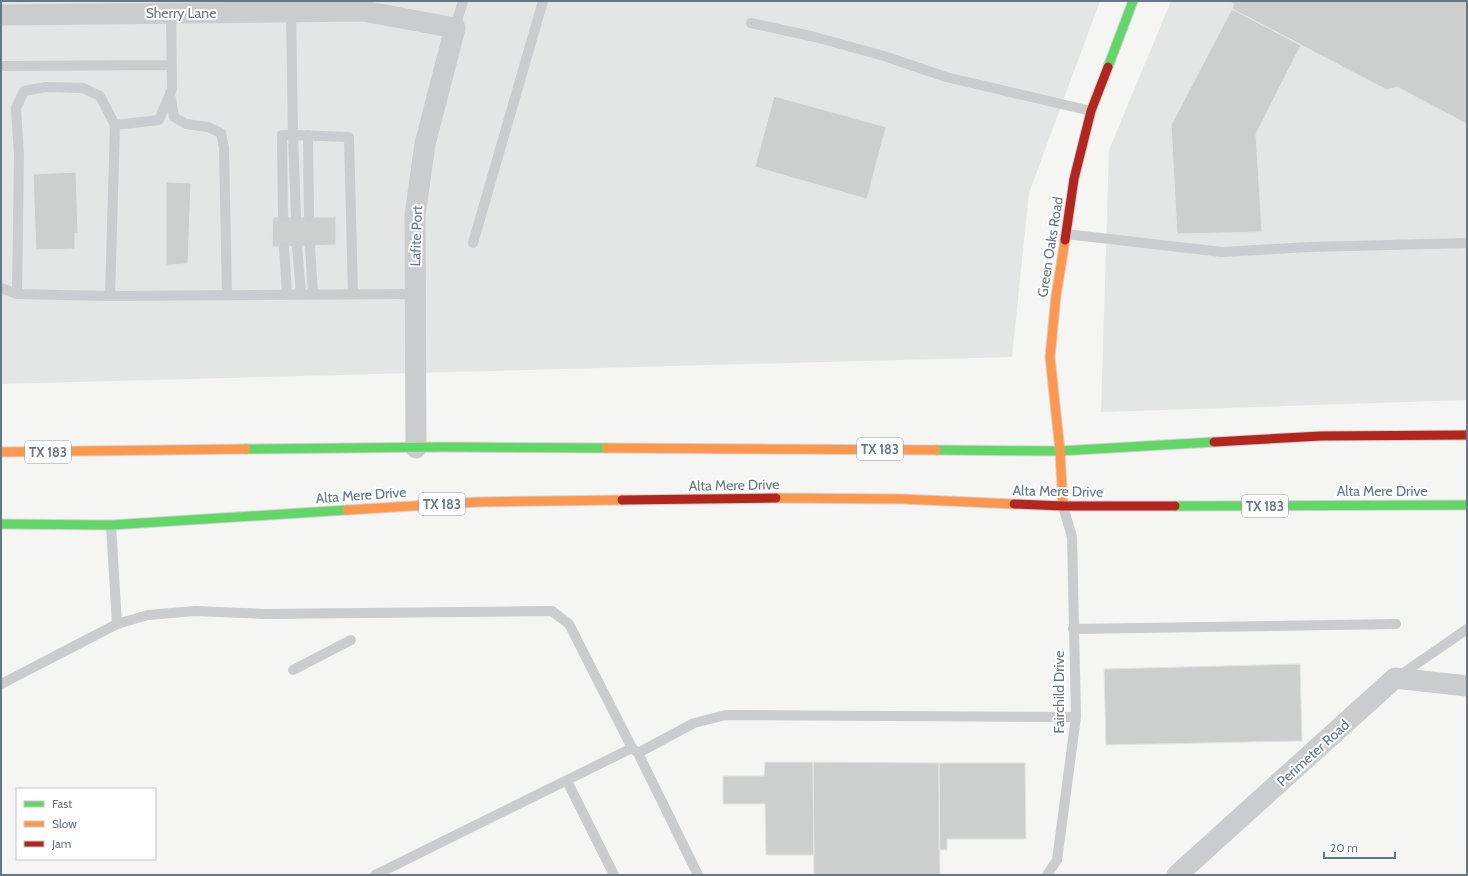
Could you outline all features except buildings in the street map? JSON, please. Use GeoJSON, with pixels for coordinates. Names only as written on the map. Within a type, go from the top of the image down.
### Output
{"type":"FeatureCollection","features":[{"type":"Feature","properties":{"kind":"main road","name":"Green Oaks Road"},"geometry":{"type":"LineString","coordinates":[[1063,506],[1060,451],[1050,357],[1056,296],[1074,179],[1091,111],[1133,1]]}},
{"type":"Feature","properties":{"kind":"main road","name":"TX 183"},"geometry":{"type":"LineString","coordinates":[[1,452],[416,448],[1060,451],[1321,436],[1467,435]]}},
{"type":"Feature","properties":{"kind":"main road","name":"Alta Mere Drive"},"geometry":{"type":"LineString","coordinates":[[1,524],[111,524],[478,502],[808,498],[902,499],[1063,506],[1467,505]]}},
{"type":"Feature","properties":{"kind":"street","name":"Sherry Lane"},"geometry":{"type":"LineString","coordinates":[[1,15],[169,9],[291,12],[363,11],[455,28]]}},
{"type":"Feature","properties":{"kind":"street","name":"Lafite Port"},"geometry":{"type":"LineString","coordinates":[[416,448],[415,215],[425,144],[455,28]]}},
{"type":"Feature","properties":{"kind":"street"},"geometry":{"type":"LineString","coordinates":[[1395,678],[1467,686]]}},
{"type":"Feature","properties":{"kind":"street","name":"Perimeter Road"},"geometry":{"type":"LineString","coordinates":[[1177,875],[1395,678]]}},
{"type":"Feature","properties":{"kind":"lane"},"geometry":{"type":"LineString","coordinates":[[455,28],[463,1]]}},
{"type":"Feature","properties":{"kind":"lane"},"geometry":{"type":"LineString","coordinates":[[473,243],[543,1]]}},
{"type":"Feature","properties":{"kind":"lane"},"geometry":{"type":"LineString","coordinates":[[115,125],[159,120],[172,89],[169,9]]}},
{"type":"Feature","properties":{"kind":"lane"},"geometry":{"type":"LineString","coordinates":[[291,12],[296,217]]}},
{"type":"Feature","properties":{"kind":"lane"},"geometry":{"type":"LineString","coordinates":[[751,23],[815,37],[884,56],[946,77],[1091,111]]}},
{"type":"Feature","properties":{"kind":"lane"},"geometry":{"type":"LineString","coordinates":[[1,66],[171,64]]}},
{"type":"Feature","properties":{"kind":"lane"},"geometry":{"type":"LineString","coordinates":[[17,294],[19,156],[16,108],[24,91],[46,87],[83,88],[100,96],[115,125],[110,296]]}},
{"type":"Feature","properties":{"kind":"lane"},"geometry":{"type":"LineString","coordinates":[[170,93],[174,116],[186,124],[208,127],[221,133],[224,148],[228,295]]}},
{"type":"Feature","properties":{"kind":"lane"},"geometry":{"type":"LineString","coordinates":[[283,217],[282,135],[348,137],[353,294]]}},
{"type":"Feature","properties":{"kind":"lane"},"geometry":{"type":"LineString","coordinates":[[308,135],[309,217]]}},
{"type":"Feature","properties":{"kind":"lane"},"geometry":{"type":"LineString","coordinates":[[1066,234],[1222,252],[1309,246],[1467,243]]}},
{"type":"Feature","properties":{"kind":"lane"},"geometry":{"type":"LineString","coordinates":[[298,246],[301,294]]}},
{"type":"Feature","properties":{"kind":"lane"},"geometry":{"type":"LineString","coordinates":[[310,246],[313,294]]}},
{"type":"Feature","properties":{"kind":"lane"},"geometry":{"type":"LineString","coordinates":[[284,247],[287,294]]}},
{"type":"Feature","properties":{"kind":"lane"},"geometry":{"type":"LineString","coordinates":[[1,288],[17,294],[110,296],[415,294]]}},
{"type":"Feature","properties":{"kind":"lane","name":"Fairchild Drive"},"geometry":{"type":"LineString","coordinates":[[1046,875],[1057,860],[1076,716],[1072,537],[1063,506]]}},
{"type":"Feature","properties":{"kind":"lane"},"geometry":{"type":"LineString","coordinates":[[111,524],[117,624]]}},
{"type":"Feature","properties":{"kind":"lane"},"geometry":{"type":"LineString","coordinates":[[1,684],[117,624],[148,615],[195,611],[265,614],[552,611],[569,624],[698,875]]}},
{"type":"Feature","properties":{"kind":"lane"},"geometry":{"type":"LineString","coordinates":[[1073,629],[1396,624]]}},
{"type":"Feature","properties":{"kind":"lane"},"geometry":{"type":"LineString","coordinates":[[1395,678],[1467,630]]}},
{"type":"Feature","properties":{"kind":"lane"},"geometry":{"type":"LineString","coordinates":[[293,670],[351,640]]}},
{"type":"Feature","properties":{"kind":"lane"},"geometry":{"type":"LineString","coordinates":[[375,875],[567,780],[635,751],[694,723],[726,715],[1076,716]]}},
{"type":"Feature","properties":{"kind":"lane"},"geometry":{"type":"LineString","coordinates":[[567,780],[614,875]]}},
{"type":"Feature","properties":{"kind":"shaded area"},"geometry":{"type":"Polygon","coordinates":[[[1,1],[1100,1],[1029,193],[1012,357],[1,384],[1,1]]]}},
{"type":"Feature","properties":{"kind":"shaded area"},"geometry":{"type":"Polygon","coordinates":[[[1171,1],[1467,1],[1467,400],[1101,412],[1109,150],[1171,1]]]}},
{"type":"Feature","properties":{"kind":"traffic: fast"},"geometry":{"type":"LineString","coordinates":[[1108,67],[1133,1]]}},
{"type":"Feature","properties":{"kind":"traffic: fast"},"geometry":{"type":"LineString","coordinates":[[936,450],[1060,451],[1214,442]]}},
{"type":"Feature","properties":{"kind":"traffic: fast"},"geometry":{"type":"LineString","coordinates":[[246,449],[443,447],[606,448]]}},
{"type":"Feature","properties":{"kind":"traffic: fast"},"geometry":{"type":"LineString","coordinates":[[1175,506],[1467,505]]}},
{"type":"Feature","properties":{"kind":"traffic: fast"},"geometry":{"type":"LineString","coordinates":[[1,524],[111,525],[347,510]]}},
{"type":"Feature","properties":{"kind":"traffic: slow"},"geometry":{"type":"LineString","coordinates":[[1063,506],[1060,451],[1050,357],[1056,296],[1065,240]]}},
{"type":"Feature","properties":{"kind":"traffic: slow"},"geometry":{"type":"LineString","coordinates":[[606,448],[936,450]]}},
{"type":"Feature","properties":{"kind":"traffic: slow"},"geometry":{"type":"LineString","coordinates":[[1,452],[246,449]]}},
{"type":"Feature","properties":{"kind":"traffic: slow"},"geometry":{"type":"LineString","coordinates":[[776,498],[902,499],[1014,504]]}},
{"type":"Feature","properties":{"kind":"traffic: slow"},"geometry":{"type":"LineString","coordinates":[[347,510],[478,502],[622,500]]}},
{"type":"Feature","properties":{"kind":"traffic: jam"},"geometry":{"type":"LineString","coordinates":[[1065,240],[1074,179],[1091,111],[1108,67]]}},
{"type":"Feature","properties":{"kind":"traffic: jam"},"geometry":{"type":"LineString","coordinates":[[1214,442],[1321,436],[1467,435]]}},
{"type":"Feature","properties":{"kind":"traffic: jam"},"geometry":{"type":"LineString","coordinates":[[622,500],[776,498]]}},
{"type":"Feature","properties":{"kind":"traffic: jam"},"geometry":{"type":"LineString","coordinates":[[1014,504],[1063,506],[1175,506]]}}]}
